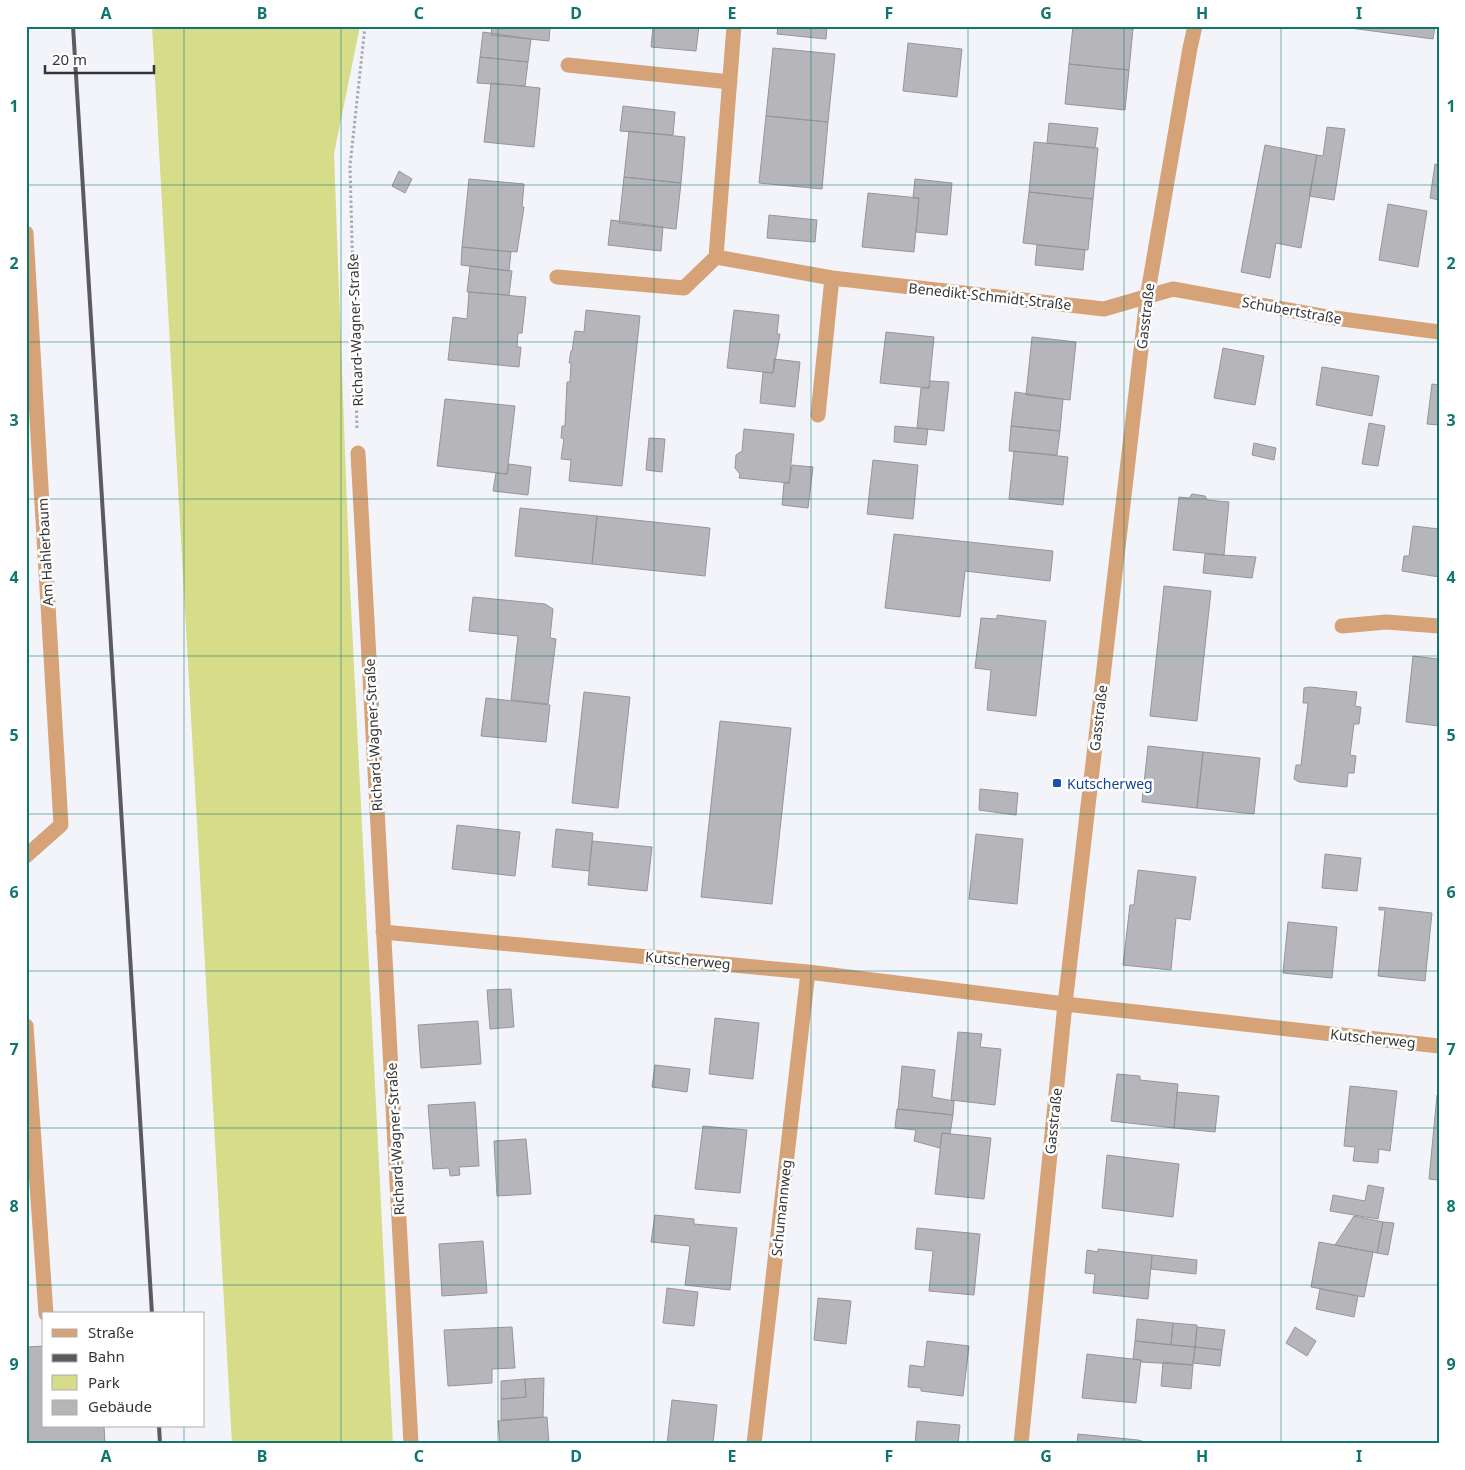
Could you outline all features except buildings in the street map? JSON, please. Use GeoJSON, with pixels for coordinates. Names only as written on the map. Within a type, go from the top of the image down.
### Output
{"type":"FeatureCollection","features":[{"type":"Feature","properties":{"kind":"street"},"geometry":{"type":"LineString","coordinates":[[557,277],[684,288],[716,257],[734,26]]}},
{"type":"Feature","properties":{"kind":"street","name":"Gasstraße"},"geometry":{"type":"LineString","coordinates":[[1021,1444],[1065,1004],[1147,298],[1190,48],[1196,26]]}},
{"type":"Feature","properties":{"kind":"street"},"geometry":{"type":"LineString","coordinates":[[568,65],[730,82]]}},
{"type":"Feature","properties":{"kind":"street","name":"Am Hahlerbaum"},"geometry":{"type":"LineString","coordinates":[[26,232],[61,825],[26,856]]}},
{"type":"Feature","properties":{"kind":"street","name":"Benedikt-Schmidt-Straße"},"geometry":{"type":"LineString","coordinates":[[716,257],[832,278],[1104,309],[1147,298]]}},
{"type":"Feature","properties":{"kind":"street"},"geometry":{"type":"LineString","coordinates":[[818,415],[832,278]]}},
{"type":"Feature","properties":{"kind":"street","name":"Schubertstraße"},"geometry":{"type":"LineString","coordinates":[[1147,298],[1174,289],[1327,317],[1439,332]]}},
{"type":"Feature","properties":{"kind":"street","name":"Richard-Wagner-Straße"},"geometry":{"type":"LineString","coordinates":[[358,453],[411,1444]]}},
{"type":"Feature","properties":{"kind":"street"},"geometry":{"type":"LineString","coordinates":[[1342,626],[1386,622],[1439,626]]}},
{"type":"Feature","properties":{"kind":"street","name":"Kutscherweg"},"geometry":{"type":"LineString","coordinates":[[384,932],[808,972],[1065,1004],[1439,1046]]}},
{"type":"Feature","properties":{"kind":"street","name":"Schumannweg"},"geometry":{"type":"LineString","coordinates":[[754,1444],[808,972]]}},
{"type":"Feature","properties":{"kind":"street"},"geometry":{"type":"LineString","coordinates":[[26,1026],[46,1312]]}},
{"type":"Feature","properties":{"kind":"path","name":"Richard-Wagner-Straße"},"geometry":{"type":"LineString","coordinates":[[358,453],[350,166],[365,26]]}},
{"type":"Feature","properties":{"kind":"green space"},"geometry":{"type":"Polygon","coordinates":[[[152,26],[360,26],[334,154],[350,586],[393,1444],[232,1444],[152,26]]]}},
{"type":"Feature","properties":{"kind":"railway"},"geometry":{"type":"LineString","coordinates":[[73,26],[152,1312]]}},
{"type":"Feature","properties":{"kind":"railway"},"geometry":{"type":"LineString","coordinates":[[159,1428],[160,1444]]}},
{"type":"Feature","properties":{"kind":"place","name":"Kutscherweg"},"geometry":{"type":"Point","coordinates":[1057,783]}}]}
